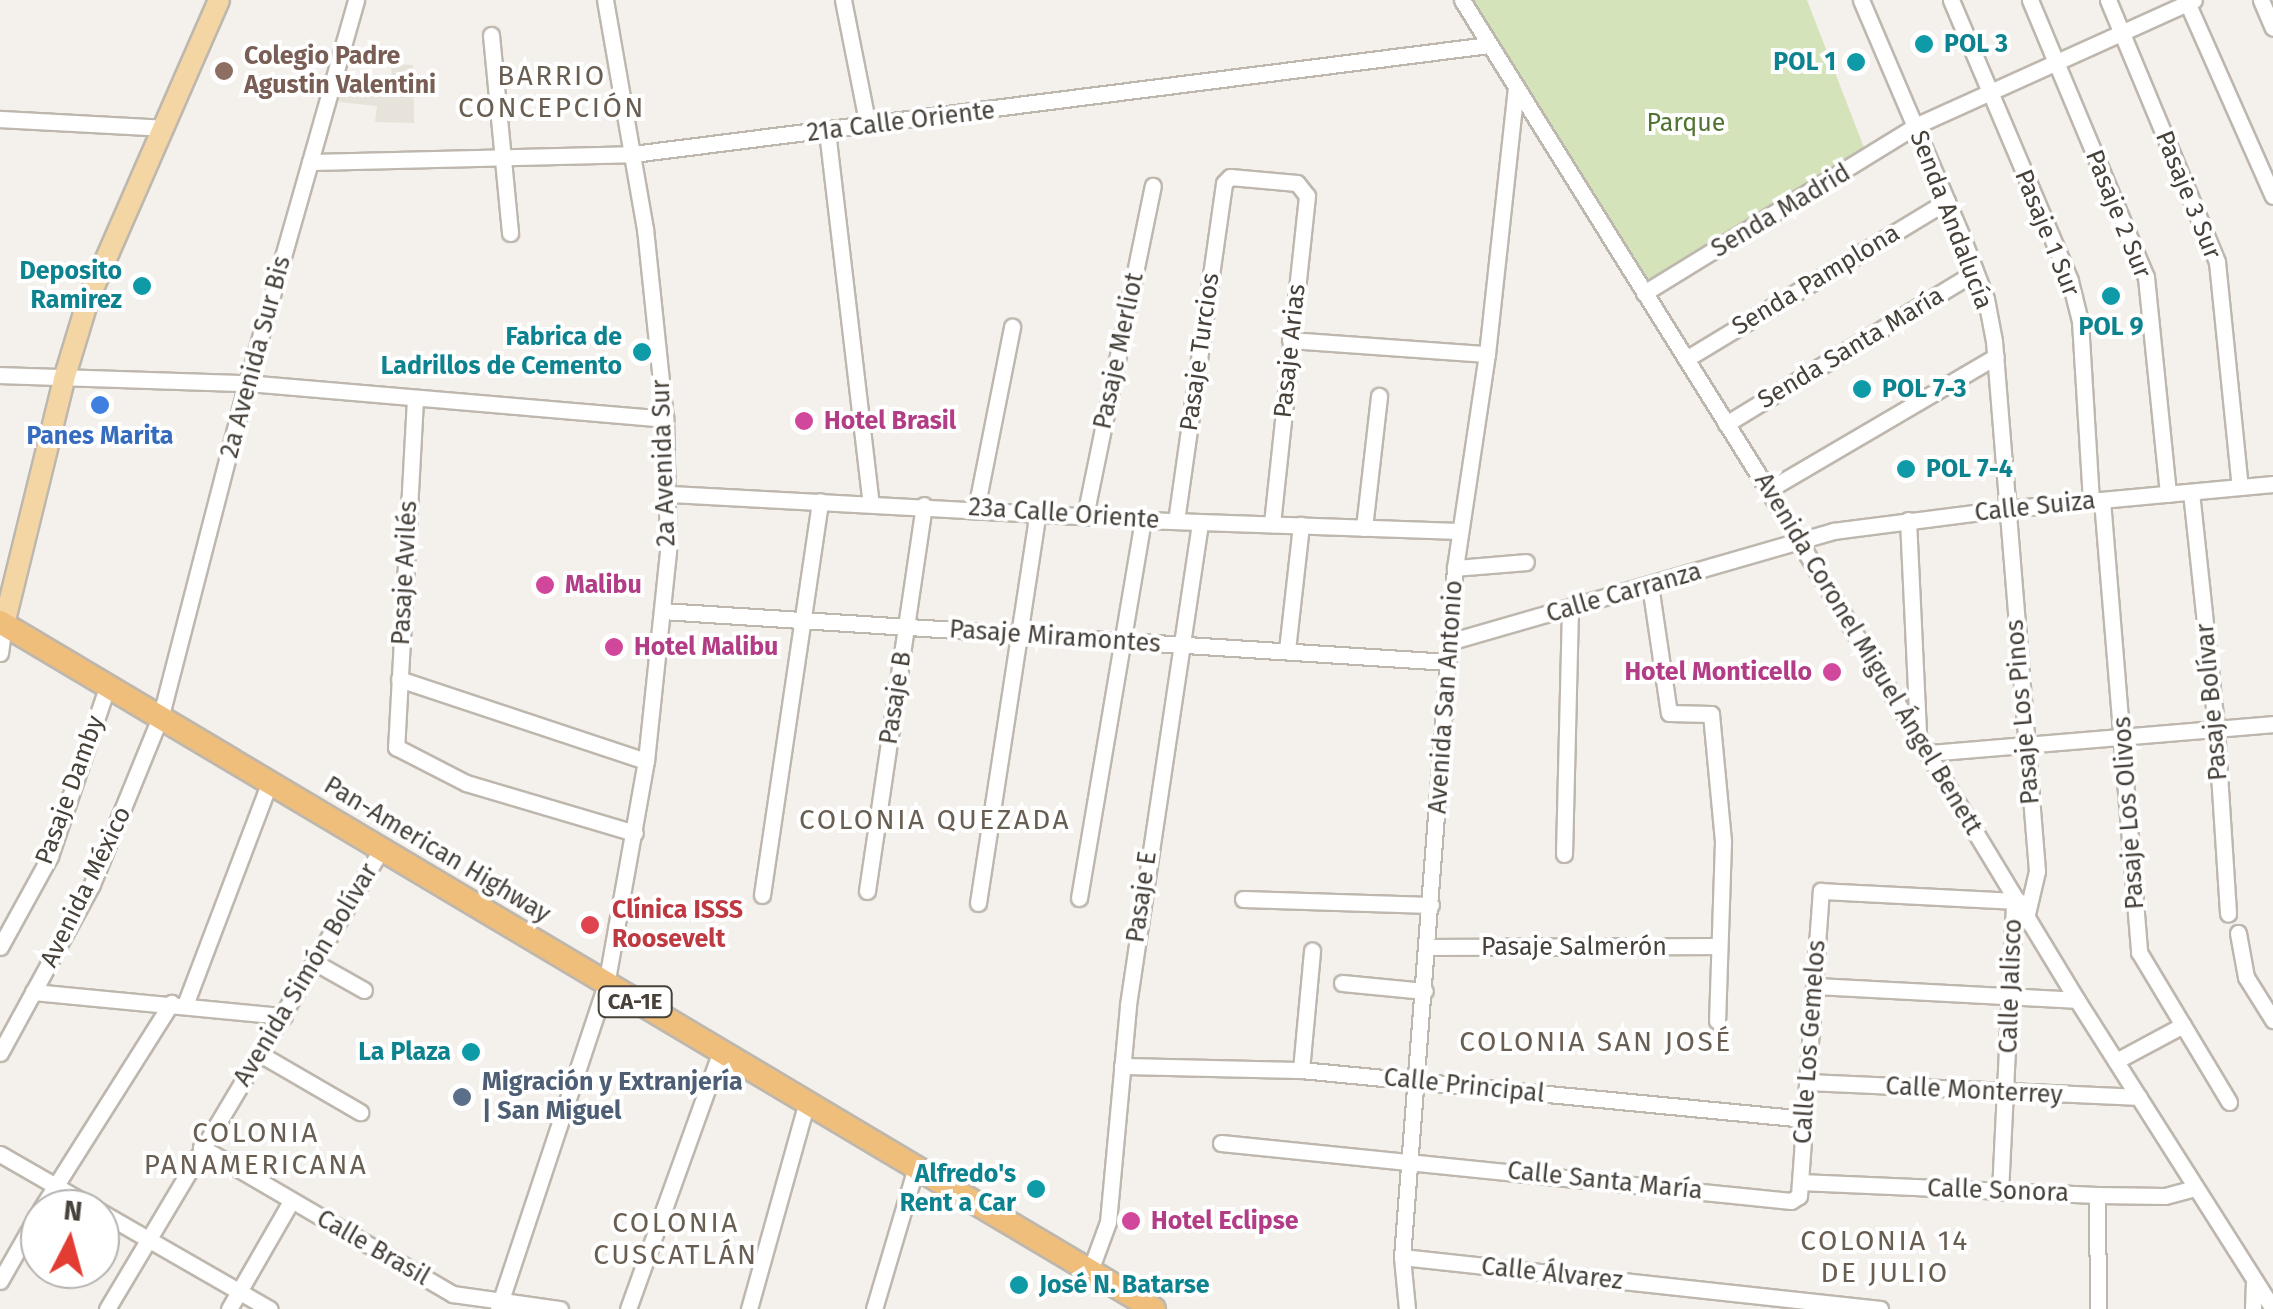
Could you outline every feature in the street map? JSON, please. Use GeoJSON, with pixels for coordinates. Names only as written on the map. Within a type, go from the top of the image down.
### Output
{"type":"FeatureCollection","features":[{"type":"Feature","properties":{"kind":"highway","name":"Pan-American Highway"},"geometry":{"type":"LineString","coordinates":[[2,623],[1154,1309]]}},
{"type":"Feature","properties":{"kind":"main road"},"geometry":{"type":"LineString","coordinates":[[2,623],[88,300],[219,0]]}},
{"type":"Feature","properties":{"kind":"street","name":"2a Avenida Sur Bis"},"geometry":{"type":"LineString","coordinates":[[160,715],[247,383],[356,0]]}},
{"type":"Feature","properties":{"kind":"street","name":"2a Avenida Sur"},"geometry":{"type":"LineString","coordinates":[[499,1305],[606,985],[646,761],[662,611],[669,494],[665,418],[633,154],[605,0]]}},
{"type":"Feature","properties":{"kind":"street"},"geometry":{"type":"LineString","coordinates":[[843,0],[868,126]]}},
{"type":"Feature","properties":{"kind":"street","name":"Avenida Coronel Miguel Ángel Benett"},"geometry":{"type":"LineString","coordinates":[[1462,0],[1768,490],[2077,1000],[2272,1309]]}},
{"type":"Feature","properties":{"kind":"street","name":"Senda Andalucía"},"geometry":{"type":"LineString","coordinates":[[1861,0],[1986,298],[1996,356],[2004,509]]}},
{"type":"Feature","properties":{"kind":"street","name":"Pasaje 1 Sur"},"geometry":{"type":"LineString","coordinates":[[1951,0],[2070,281],[2080,321],[2096,500]]}},
{"type":"Feature","properties":{"kind":"street","name":"Pasaje 2 Sur"},"geometry":{"type":"LineString","coordinates":[[2030,0],[2146,278],[2168,494]]}},
{"type":"Feature","properties":{"kind":"street","name":"Pasaje 3 Sur"},"geometry":{"type":"LineString","coordinates":[[2108,0],[2217,262],[2240,487]]}},
{"type":"Feature","properties":{"kind":"street"},"geometry":{"type":"LineString","coordinates":[[2262,0],[2273,28]]}},
{"type":"Feature","properties":{"kind":"street"},"geometry":{"type":"LineString","coordinates":[[2189,1],[2273,196]]}},
{"type":"Feature","properties":{"kind":"street","name":"Senda Madrid"},"geometry":{"type":"LineString","coordinates":[[1644,293],[1916,126],[2189,1]]}},
{"type":"Feature","properties":{"kind":"street"},"geometry":{"type":"LineString","coordinates":[[491,36],[510,233]]}},
{"type":"Feature","properties":{"kind":"street","name":"21a Calle Oriente"},"geometry":{"type":"LineString","coordinates":[[310,162],[633,154],[1489,45]]}},
{"type":"Feature","properties":{"kind":"street","name":"Avenida San Antonio"},"geometry":{"type":"LineString","coordinates":[[1408,1309],[1402,1257],[1429,947],[1454,568],[1488,354],[1516,87]]}},
{"type":"Feature","properties":{"kind":"street"},"geometry":{"type":"LineString","coordinates":[[0,119],[164,128]]}},
{"type":"Feature","properties":{"kind":"street"},"geometry":{"type":"LineString","coordinates":[[827,131],[871,502]]}},
{"type":"Feature","properties":{"kind":"street","name":"Pasaje Turcios"},"geometry":{"type":"LineString","coordinates":[[1176,521],[1224,184],[1230,177],[1296,183]]}},
{"type":"Feature","properties":{"kind":"street","name":"Pasaje Arias"},"geometry":{"type":"LineString","coordinates":[[1272,524],[1306,196],[1296,183]]}},
{"type":"Feature","properties":{"kind":"street","name":"Pasaje Merliot"},"geometry":{"type":"LineString","coordinates":[[1085,516],[1153,186]]}},
{"type":"Feature","properties":{"kind":"street","name":"Senda Pamplona"},"geometry":{"type":"LineString","coordinates":[[1686,359],[1947,201]]}},
{"type":"Feature","properties":{"kind":"street","name":"Senda Santa María"},"geometry":{"type":"LineString","coordinates":[[1726,424],[1976,272]]}},
{"type":"Feature","properties":{"kind":"street"},"geometry":{"type":"LineString","coordinates":[[976,509],[1012,327]]}},
{"type":"Feature","properties":{"kind":"street"},"geometry":{"type":"LineString","coordinates":[[1290,340],[1488,354]]}},
{"type":"Feature","properties":{"kind":"street"},"geometry":{"type":"LineString","coordinates":[[1768,490],[1996,356]]}},
{"type":"Feature","properties":{"kind":"street"},"geometry":{"type":"LineString","coordinates":[[0,375],[247,383],[665,418]]}},
{"type":"Feature","properties":{"kind":"street"},"geometry":{"type":"LineString","coordinates":[[1364,528],[1379,396]]}},
{"type":"Feature","properties":{"kind":"street","name":"Pasaje Avilés"},"geometry":{"type":"LineString","coordinates":[[415,399],[396,747],[466,782],[635,833]]}},
{"type":"Feature","properties":{"kind":"street","name":"Calle Suiza"},"geometry":{"type":"LineString","coordinates":[[1799,543],[1833,531],[1908,520],[2273,484]]}},
{"type":"Feature","properties":{"kind":"street","name":"Pasaje Bolívar"},"geometry":{"type":"LineString","coordinates":[[2191,492],[2216,727],[2228,914]]}},
{"type":"Feature","properties":{"kind":"street","name":"23a Calle Oriente"},"geometry":{"type":"LineString","coordinates":[[669,494],[924,504],[1142,520],[1459,532]]}},
{"type":"Feature","properties":{"kind":"street","name":"Pasaje Los Olivos"},"geometry":{"type":"LineString","coordinates":[[2096,500],[2123,736],[2139,952],[2229,1102]]}},
{"type":"Feature","properties":{"kind":"street"},"geometry":{"type":"LineString","coordinates":[[762,895],[820,501]]}},
{"type":"Feature","properties":{"kind":"street","name":"Pasaje B"},"geometry":{"type":"LineString","coordinates":[[867,891],[924,504]]}},
{"type":"Feature","properties":{"kind":"street","name":"Pasaje Los Pinos"},"geometry":{"type":"LineString","coordinates":[[2004,509],[2037,871],[2020,905]]}},
{"type":"Feature","properties":{"kind":"street"},"geometry":{"type":"LineString","coordinates":[[978,903],[1038,514]]}},
{"type":"Feature","properties":{"kind":"street"},"geometry":{"type":"LineString","coordinates":[[1079,898],[1142,520]]}},
{"type":"Feature","properties":{"kind":"street"},"geometry":{"type":"LineString","coordinates":[[1908,520],[1918,737]]}},
{"type":"Feature","properties":{"kind":"street","name":"Pasaje E"},"geometry":{"type":"LineString","coordinates":[[1090,1271],[1108,1222],[1122,1066],[1153,816],[1185,645],[1200,522]]}},
{"type":"Feature","properties":{"kind":"street"},"geometry":{"type":"LineString","coordinates":[[1287,650],[1300,525]]}},
{"type":"Feature","properties":{"kind":"street","name":"Calle Carranza"},"geometry":{"type":"LineString","coordinates":[[1449,642],[1799,543]]}},
{"type":"Feature","properties":{"kind":"street"},"geometry":{"type":"LineString","coordinates":[[1454,568],[1526,562]]}},
{"type":"Feature","properties":{"kind":"street"},"geometry":{"type":"LineString","coordinates":[[1650,586],[1669,713],[1711,714],[1722,812],[1717,1021]]}},
{"type":"Feature","properties":{"kind":"street"},"geometry":{"type":"LineString","coordinates":[[1564,854],[1570,608]]}},
{"type":"Feature","properties":{"kind":"street","name":"Pasaje Miramontes"},"geometry":{"type":"LineString","coordinates":[[662,611],[1448,662]]}},
{"type":"Feature","properties":{"kind":"street"},"geometry":{"type":"LineString","coordinates":[[0,653],[2,623]]}},
{"type":"Feature","properties":{"kind":"street"},"geometry":{"type":"LineString","coordinates":[[399,679],[646,761]]}},
{"type":"Feature","properties":{"kind":"street","name":"Pasaje Damby"},"geometry":{"type":"LineString","coordinates":[[0,947],[50,856],[108,685]]}},
{"type":"Feature","properties":{"kind":"street","name":"Avenida México"},"geometry":{"type":"LineString","coordinates":[[0,1053],[92,884],[160,715]]}},
{"type":"Feature","properties":{"kind":"street"},"geometry":{"type":"LineString","coordinates":[[1929,753],[2273,724]]}},
{"type":"Feature","properties":{"kind":"street"},"geometry":{"type":"LineString","coordinates":[[53,1189],[178,1004],[270,781]]}},
{"type":"Feature","properties":{"kind":"street","name":"Avenida Simón Bolívar"},"geometry":{"type":"LineString","coordinates":[[108,1309],[382,848]]}},
{"type":"Feature","properties":{"kind":"street","name":"Calle Los Gemelos"},"geometry":{"type":"LineString","coordinates":[[1799,1189],[1823,890],[2020,905]]}},
{"type":"Feature","properties":{"kind":"street"},"geometry":{"type":"LineString","coordinates":[[1243,899],[1431,905]]}},
{"type":"Feature","properties":{"kind":"street","name":"Calle Jalisco"},"geometry":{"type":"LineString","coordinates":[[2000,1192],[2010,996],[2020,905]]}},
{"type":"Feature","properties":{"kind":"street"},"geometry":{"type":"LineString","coordinates":[[2238,933],[2246,977],[2273,1020]]}},
{"type":"Feature","properties":{"kind":"street","name":"Pasaje Salmerón"},"geometry":{"type":"LineString","coordinates":[[1429,947],[1720,946]]}},
{"type":"Feature","properties":{"kind":"street"},"geometry":{"type":"LineString","coordinates":[[1300,1070],[1312,951]]}},
{"type":"Feature","properties":{"kind":"street"},"geometry":{"type":"LineString","coordinates":[[316,963],[364,990]]}},
{"type":"Feature","properties":{"kind":"street"},"geometry":{"type":"LineString","coordinates":[[1342,983],[1425,991]]}},
{"type":"Feature","properties":{"kind":"street"},"geometry":{"type":"LineString","coordinates":[[1814,986],[2077,1000]]}},
{"type":"Feature","properties":{"kind":"street"},"geometry":{"type":"LineString","coordinates":[[33,992],[284,1016]]}},
{"type":"Feature","properties":{"kind":"street"},"geometry":{"type":"LineString","coordinates":[[2116,1060],[2183,1025]]}},
{"type":"Feature","properties":{"kind":"street"},"geometry":{"type":"LineString","coordinates":[[628,1309],[722,1052]]}},
{"type":"Feature","properties":{"kind":"street"},"geometry":{"type":"LineString","coordinates":[[260,1054],[360,1112]]}},
{"type":"Feature","properties":{"kind":"street","name":"Calle Principal"},"geometry":{"type":"LineString","coordinates":[[1122,1066],[1300,1070],[1805,1119]]}},
{"type":"Feature","properties":{"kind":"street","name":"Calle Monterrey"},"geometry":{"type":"LineString","coordinates":[[1809,1082],[2138,1097]]}},
{"type":"Feature","properties":{"kind":"street"},"geometry":{"type":"LineString","coordinates":[[749,1309],[807,1101]]}},
{"type":"Feature","properties":{"kind":"street","name":"Calle Santa María"},"geometry":{"type":"LineString","coordinates":[[1221,1143],[1791,1201],[1799,1189]]}},
{"type":"Feature","properties":{"kind":"street","name":"Calle Brasil"},"geometry":{"type":"LineString","coordinates":[[201,1147],[453,1294],[499,1305],[560,1309]]}},
{"type":"Feature","properties":{"kind":"street"},"geometry":{"type":"LineString","coordinates":[[0,1154],[149,1236],[270,1309]]}},
{"type":"Feature","properties":{"kind":"street"},"geometry":{"type":"LineString","coordinates":[[874,1309],[916,1167]]}},
{"type":"Feature","properties":{"kind":"street","name":"Calle Sonora"},"geometry":{"type":"LineString","coordinates":[[1799,1189],[2165,1196],[2195,1188]]}},
{"type":"Feature","properties":{"kind":"street"},"geometry":{"type":"LineString","coordinates":[[2097,1195],[2098,1309]]}},
{"type":"Feature","properties":{"kind":"street"},"geometry":{"type":"LineString","coordinates":[[230,1309],[292,1200]]}},
{"type":"Feature","properties":{"kind":"street"},"geometry":{"type":"LineString","coordinates":[[0,1281],[20,1246]]}},
{"type":"Feature","properties":{"kind":"street","name":"Calle Álvarez"},"geometry":{"type":"LineString","coordinates":[[1402,1257],[1880,1309]]}},
{"type":"Feature","properties":{"kind":"street"},"geometry":{"type":"LineString","coordinates":[[2253,1309],[2254,1283]]}},
{"type":"Feature","properties":{"kind":"street"},"geometry":{"type":"LineString","coordinates":[[1704,1309],[1707,1292]]}},
{"type":"Feature","properties":{"kind":"shaded area"},"geometry":{"type":"Polygon","coordinates":[[[391,64],[413,65],[414,123],[375,122],[377,106],[339,102],[343,78],[392,81],[391,64]]]}},
{"type":"Feature","properties":{"kind":"green space","name":"Parque"},"geometry":{"type":"Polygon","coordinates":[[[1463,0],[1807,0],[1868,158],[1644,293],[1463,0]]]}},
{"type":"Feature","properties":{"kind":"place","name":"POL 3"},"geometry":{"type":"Point","coordinates":[1924,44]}},
{"type":"Feature","properties":{"kind":"place","name":"POL 1"},"geometry":{"type":"Point","coordinates":[1856,62]}},
{"type":"Feature","properties":{"kind":"place","name":"Colegio Padre Agustin Valentini"},"geometry":{"type":"Point","coordinates":[224,71]}},
{"type":"Feature","properties":{"kind":"place","name":"Deposito Ramirez"},"geometry":{"type":"Point","coordinates":[142,286]}},
{"type":"Feature","properties":{"kind":"place","name":"POL 9"},"geometry":{"type":"Point","coordinates":[2111,296]}},
{"type":"Feature","properties":{"kind":"place","name":"Fabrica de Ladrillos de Cemento"},"geometry":{"type":"Point","coordinates":[642,352]}},
{"type":"Feature","properties":{"kind":"place","name":"POL 7-3"},"geometry":{"type":"Point","coordinates":[1862,389]}},
{"type":"Feature","properties":{"kind":"place","name":"Panes Marita"},"geometry":{"type":"Point","coordinates":[100,405]}},
{"type":"Feature","properties":{"kind":"place","name":"Hotel Brasil"},"geometry":{"type":"Point","coordinates":[804,421]}},
{"type":"Feature","properties":{"kind":"place","name":"POL 7-4"},"geometry":{"type":"Point","coordinates":[1906,469]}},
{"type":"Feature","properties":{"kind":"place","name":"Malibu"},"geometry":{"type":"Point","coordinates":[545,585]}},
{"type":"Feature","properties":{"kind":"place","name":"Hotel Malibu"},"geometry":{"type":"Point","coordinates":[614,647]}},
{"type":"Feature","properties":{"kind":"place","name":"Hotel Monticello"},"geometry":{"type":"Point","coordinates":[1832,672]}},
{"type":"Feature","properties":{"kind":"place","name":"Clínica ISSS Roosevelt"},"geometry":{"type":"Point","coordinates":[590,925]}},
{"type":"Feature","properties":{"kind":"place","name":"La Plaza"},"geometry":{"type":"Point","coordinates":[471,1052]}},
{"type":"Feature","properties":{"kind":"place","name":"Migración y Extranjería | San Miguel"},"geometry":{"type":"Point","coordinates":[462,1097]}},
{"type":"Feature","properties":{"kind":"place","name":"Alfredo's Rent a Car"},"geometry":{"type":"Point","coordinates":[1036,1189]}},
{"type":"Feature","properties":{"kind":"place","name":"Hotel Eclipse"},"geometry":{"type":"Point","coordinates":[1131,1221]}},
{"type":"Feature","properties":{"kind":"place","name":"José N. Batarse"},"geometry":{"type":"Point","coordinates":[1019,1285]}},
{"type":"Feature","properties":{"kind":"district","name":"BARRIO CONCEPCIÓN"},"geometry":{"type":"Point","coordinates":[552,92]}},
{"type":"Feature","properties":{"kind":"district","name":"COLONIA QUEZADA"},"geometry":{"type":"Point","coordinates":[935,820]}},
{"type":"Feature","properties":{"kind":"district","name":"COLONIA SAN JOSÉ"},"geometry":{"type":"Point","coordinates":[1596,1042]}},
{"type":"Feature","properties":{"kind":"district","name":"COLONIA PANAMERICANA"},"geometry":{"type":"Point","coordinates":[256,1149]}},
{"type":"Feature","properties":{"kind":"district","name":"COLONIA CUSCATLÁN"},"geometry":{"type":"Point","coordinates":[676,1239]}},
{"type":"Feature","properties":{"kind":"district","name":"COLONIA 14 DE JULIO"},"geometry":{"type":"Point","coordinates":[1885,1257]}}]}
